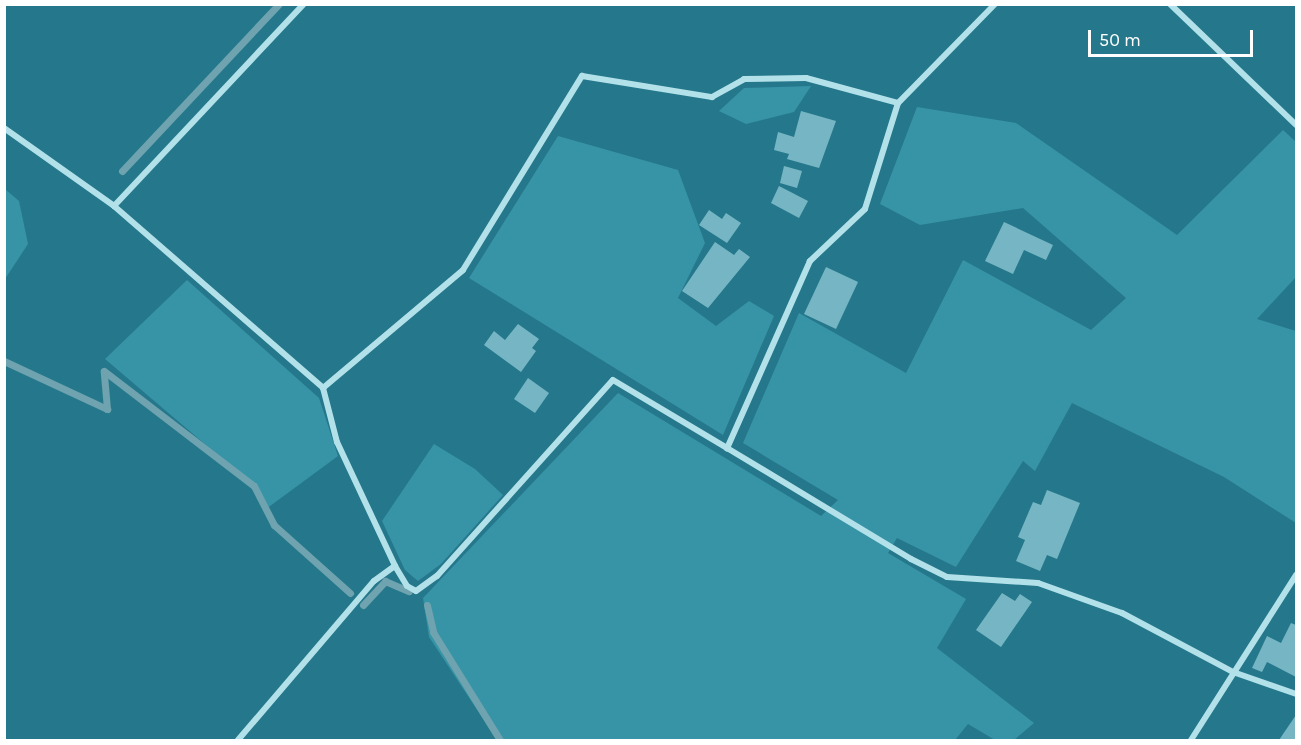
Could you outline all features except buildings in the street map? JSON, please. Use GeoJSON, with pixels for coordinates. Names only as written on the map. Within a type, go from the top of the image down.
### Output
{"type":"FeatureCollection","features":[{"type":"Feature","properties":{"kind":"street"},"geometry":{"type":"LineString","coordinates":[[114,206],[304,4]]}},
{"type":"Feature","properties":{"kind":"street"},"geometry":{"type":"LineString","coordinates":[[727,448],[810,261],[864,209],[898,103],[995,4]]}},
{"type":"Feature","properties":{"kind":"street"},"geometry":{"type":"LineString","coordinates":[[1170,4],[1296,125]]}},
{"type":"Feature","properties":{"kind":"street"},"geometry":{"type":"LineString","coordinates":[[323,388],[464,270],[582,76],[712,97],[744,79],[806,78],[898,103]]}},
{"type":"Feature","properties":{"kind":"street"},"geometry":{"type":"LineString","coordinates":[[4,128],[114,206],[323,388],[337,442],[395,566],[407,586],[416,591],[437,576],[613,380],[911,560],[947,577],[1038,583],[1122,613],[1233,672],[1296,694]]}},
{"type":"Feature","properties":{"kind":"street"},"geometry":{"type":"LineString","coordinates":[[238,741],[374,581],[395,566]]}},
{"type":"Feature","properties":{"kind":"street"},"geometry":{"type":"LineString","coordinates":[[1191,741],[1296,574]]}},
{"type":"Feature","properties":{"kind":"shaded area"},"geometry":{"type":"Polygon","coordinates":[[[811,86],[794,112],[746,124],[719,111],[744,88],[811,86]]]}},
{"type":"Feature","properties":{"kind":"shaded area"},"geometry":{"type":"Polygon","coordinates":[[[917,107],[1016,123],[1177,235],[1283,130],[1296,142],[1296,277],[1257,319],[1296,331],[1296,523],[1224,477],[1072,403],[1035,471],[1023,461],[956,567],[897,538],[888,553],[966,599],[937,648],[1034,723],[1014,740],[995,740],[968,724],[955,740],[497,740],[429,637],[423,598],[618,393],[821,516],[838,500],[743,443],[799,313],[906,373],[963,260],[1091,330],[1126,298],[1023,208],[920,225],[880,204],[917,107]]]}},
{"type":"Feature","properties":{"kind":"shaded area"},"geometry":{"type":"Polygon","coordinates":[[[558,136],[678,170],[705,243],[678,298],[716,326],[749,301],[774,316],[723,435],[469,278],[558,136]]]}},
{"type":"Feature","properties":{"kind":"shaded area"},"geometry":{"type":"Polygon","coordinates":[[[5,189],[19,201],[28,244],[5,279],[5,189]]]}},
{"type":"Feature","properties":{"kind":"shaded area"},"geometry":{"type":"Polygon","coordinates":[[[187,280],[319,398],[338,456],[266,509],[253,485],[105,359],[187,280]]]}},
{"type":"Feature","properties":{"kind":"shaded area"},"geometry":{"type":"Polygon","coordinates":[[[434,444],[475,469],[503,495],[441,564],[418,581],[405,570],[382,521],[434,444]]]}},
{"type":"Feature","properties":{"kind":"waterway"},"geometry":{"type":"LineString","coordinates":[[122,171],[279,4]]}},
{"type":"Feature","properties":{"kind":"waterway"},"geometry":{"type":"LineString","coordinates":[[4,361],[107,409],[104,371],[254,486],[274,525],[350,593]]}},
{"type":"Feature","properties":{"kind":"waterway"},"geometry":{"type":"LineString","coordinates":[[363,605],[385,581],[409,591]]}},
{"type":"Feature","properties":{"kind":"waterway"},"geometry":{"type":"LineString","coordinates":[[427,605],[433,632],[500,740]]}}]}
